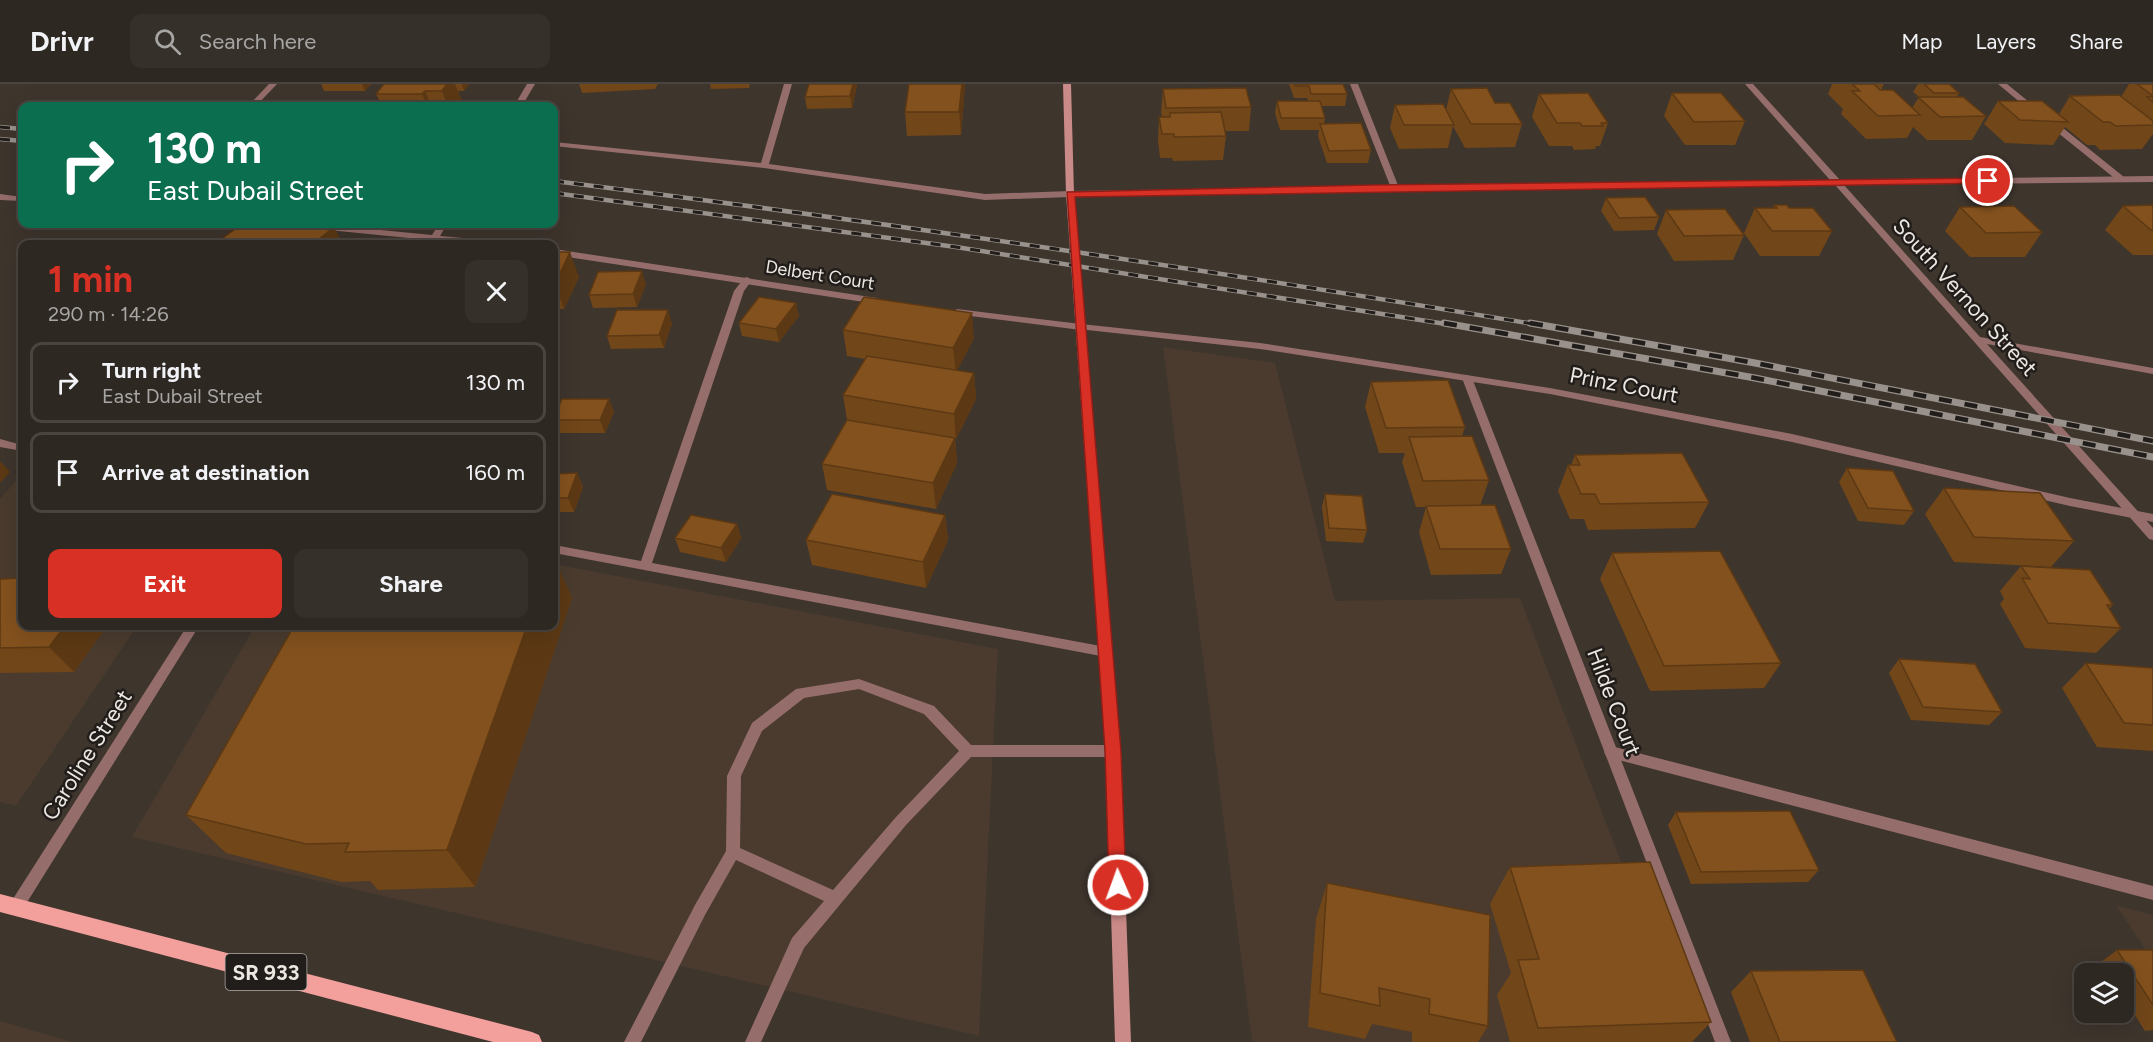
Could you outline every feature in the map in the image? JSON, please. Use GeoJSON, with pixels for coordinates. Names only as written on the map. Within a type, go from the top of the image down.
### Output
{"type":"FeatureCollection","features":[{"type":"Feature","properties":{"kind":"main road","name":"SR 933"},"geometry":{"type":"LineString","coordinates":[[8,905],[532,1042]]}},
{"type":"Feature","properties":{"kind":"street"},"geometry":{"type":"LineString","coordinates":[[256,102],[273,84]]}},
{"type":"Feature","properties":{"kind":"street"},"geometry":{"type":"LineString","coordinates":[[520,102],[531,84]]}},
{"type":"Feature","properties":{"kind":"street"},"geometry":{"type":"LineString","coordinates":[[764,166],[788,84]]}},
{"type":"Feature","properties":{"kind":"street"},"geometry":{"type":"LineString","coordinates":[[1067,84],[1070,194],[1113,751],[1123,1042]]}},
{"type":"Feature","properties":{"kind":"street"},"geometry":{"type":"LineString","coordinates":[[1354,84],[1395,188]]}},
{"type":"Feature","properties":{"kind":"street","name":"South Vernon Street"},"geometry":{"type":"LineString","coordinates":[[1749,84],[2153,536]]}},
{"type":"Feature","properties":{"kind":"street"},"geometry":{"type":"LineString","coordinates":[[2002,84],[2121,179]]}},
{"type":"Feature","properties":{"kind":"street"},"geometry":{"type":"LineString","coordinates":[[558,144],[764,166],[985,196],[1395,188],[2153,179]]}},
{"type":"Feature","properties":{"kind":"street"},"geometry":{"type":"LineString","coordinates":[[0,197],[18,199]]}},
{"type":"Feature","properties":{"kind":"street"},"geometry":{"type":"LineString","coordinates":[[330,228],[425,240]]}},
{"type":"Feature","properties":{"kind":"street","name":"Delbert Court"},"geometry":{"type":"LineString","coordinates":[[558,253],[886,303]]}},
{"type":"Feature","properties":{"kind":"street"},"geometry":{"type":"LineString","coordinates":[[645,567],[739,291],[747,280]]}},
{"type":"Feature","properties":{"kind":"street"},"geometry":{"type":"LineString","coordinates":[[941,310],[1081,327]]}},
{"type":"Feature","properties":{"kind":"street","name":"Prinz Court"},"geometry":{"type":"LineString","coordinates":[[1081,327],[1260,346],[1550,391],[1687,416],[2135,516],[2153,518]]}},
{"type":"Feature","properties":{"kind":"street"},"geometry":{"type":"LineString","coordinates":[[1977,339],[2153,371]]}},
{"type":"Feature","properties":{"kind":"street","name":"Hilde Court"},"geometry":{"type":"LineString","coordinates":[[1467,378],[1723,1042]]}},
{"type":"Feature","properties":{"kind":"street"},"geometry":{"type":"LineString","coordinates":[[0,443],[18,447]]}},
{"type":"Feature","properties":{"kind":"street"},"geometry":{"type":"LineString","coordinates":[[558,550],[1106,652]]}},
{"type":"Feature","properties":{"kind":"street","name":"Caroline Street"},"geometry":{"type":"LineString","coordinates":[[8,905],[190,630]]}},
{"type":"Feature","properties":{"kind":"street"},"geometry":{"type":"LineString","coordinates":[[632,1042],[699,910],[732,852],[735,776],[757,727],[801,693],[859,684],[929,710],[968,751]]}},
{"type":"Feature","properties":{"kind":"street"},"geometry":{"type":"LineString","coordinates":[[753,1042],[798,943],[901,821],[968,751],[1113,751]]}},
{"type":"Feature","properties":{"kind":"street"},"geometry":{"type":"LineString","coordinates":[[1611,752],[2153,893]]}},
{"type":"Feature","properties":{"kind":"street"},"geometry":{"type":"LineString","coordinates":[[732,852],[836,899]]}},
{"type":"Feature","properties":{"kind":"shaded area"},"geometry":{"type":"Polygon","coordinates":[[[1163,347],[1275,363],[1335,601],[1520,598],[1690,1042],[1252,1042],[1163,347]]]}},
{"type":"Feature","properties":{"kind":"shaded area"},"geometry":{"type":"Polygon","coordinates":[[[18,479],[18,630],[134,630],[16,806],[0,802],[0,499],[18,479]]]}},
{"type":"Feature","properties":{"kind":"shaded area"},"geometry":{"type":"Polygon","coordinates":[[[558,565],[998,649],[979,1036],[132,837],[253,630],[558,630],[558,565]]]}},
{"type":"Feature","properties":{"kind":"shaded area"},"geometry":{"type":"Polygon","coordinates":[[[2116,905],[2153,915],[2153,961],[2116,905]]]}},
{"type":"Feature","properties":{"kind":"shaded area"},"geometry":{"type":"Polygon","coordinates":[[[0,1021],[73,1042],[0,1042],[0,1021]]]}},
{"type":"Feature","properties":{"kind":"building"},"geometry":{"type":"Polygon","coordinates":[[[384,84],[447,84],[442,91],[425,91],[422,94],[376,94],[384,84]]]}},
{"type":"Feature","properties":{"kind":"building"},"geometry":{"type":"Polygon","coordinates":[[[809,84],[853,84],[850,96],[805,97],[809,84]]]}},
{"type":"Feature","properties":{"kind":"building"},"geometry":{"type":"Polygon","coordinates":[[[909,84],[962,84],[959,112],[905,112],[909,84]]]}},
{"type":"Feature","properties":{"kind":"building"},"geometry":{"type":"Polygon","coordinates":[[[1295,84],[1343,84],[1347,94],[1311,94],[1309,86],[1295,86],[1295,84]]]}},
{"type":"Feature","properties":{"kind":"building"},"geometry":{"type":"Polygon","coordinates":[[[1852,84],[1874,84],[1880,90],[1893,90],[1920,115],[1878,116],[1852,91],[1860,91],[1852,84]]]}},
{"type":"Feature","properties":{"kind":"building"},"geometry":{"type":"Polygon","coordinates":[[[1924,84],[1949,84],[1959,93],[1934,93],[1924,84]]]}},
{"type":"Feature","properties":{"kind":"building"},"geometry":{"type":"Polygon","coordinates":[[[2137,84],[2153,84],[2153,96],[2137,84]]]}},
{"type":"Feature","properties":{"kind":"building"},"geometry":{"type":"Polygon","coordinates":[[[1246,88],[1251,107],[1166,108],[1163,89],[1246,88]]]}},
{"type":"Feature","properties":{"kind":"building"},"geometry":{"type":"Polygon","coordinates":[[[1487,88],[1495,103],[1510,103],[1522,124],[1471,124],[1451,89],[1487,88]]]}},
{"type":"Feature","properties":{"kind":"building"},"geometry":{"type":"Polygon","coordinates":[[[1588,93],[1608,123],[1601,123],[1603,126],[1557,123],[1539,94],[1588,93]]]}},
{"type":"Feature","properties":{"kind":"building"},"geometry":{"type":"Polygon","coordinates":[[[1672,93],[1721,93],[1745,121],[1694,122],[1672,93]]]}},
{"type":"Feature","properties":{"kind":"building"},"geometry":{"type":"Polygon","coordinates":[[[2119,95],[2153,121],[2153,125],[2116,126],[2110,122],[2103,122],[2070,96],[2119,95]]]}},
{"type":"Feature","properties":{"kind":"building"},"geometry":{"type":"Polygon","coordinates":[[[1918,97],[1963,97],[1986,116],[1940,117],[1918,97]]]}},
{"type":"Feature","properties":{"kind":"building"},"geometry":{"type":"Polygon","coordinates":[[[1277,101],[1320,101],[1325,118],[1281,118],[1277,101]]]}},
{"type":"Feature","properties":{"kind":"building"},"geometry":{"type":"Polygon","coordinates":[[[1998,101],[2042,101],[2068,122],[2020,120],[1998,101]]]}},
{"type":"Feature","properties":{"kind":"building"},"geometry":{"type":"Polygon","coordinates":[[[1443,104],[1454,125],[1404,125],[1395,105],[1443,104]]]}},
{"type":"Feature","properties":{"kind":"building"},"geometry":{"type":"Polygon","coordinates":[[[1221,112],[1226,136],[1174,137],[1174,134],[1162,134],[1159,117],[1170,117],[1170,113],[1221,112]]]}},
{"type":"Feature","properties":{"kind":"building"},"geometry":{"type":"Polygon","coordinates":[[[1361,123],[1371,150],[1329,151],[1320,124],[1361,123]]]}},
{"type":"Feature","properties":{"kind":"building"},"geometry":{"type":"Polygon","coordinates":[[[1645,197],[1659,217],[1619,218],[1606,198],[1645,197]]]}},
{"type":"Feature","properties":{"kind":"building"},"geometry":{"type":"Polygon","coordinates":[[[1774,205],[1787,205],[1789,208],[1813,208],[1832,231],[1772,231],[1755,208],[1777,208],[1774,205]]]}},
{"type":"Feature","properties":{"kind":"building"},"geometry":{"type":"Polygon","coordinates":[[[2153,205],[2153,230],[2123,206],[2153,205]]]}},
{"type":"Feature","properties":{"kind":"building"},"geometry":{"type":"Polygon","coordinates":[[[2014,206],[2042,232],[1986,233],[1960,207],[2014,206]]]}},
{"type":"Feature","properties":{"kind":"building"},"geometry":{"type":"Polygon","coordinates":[[[1725,209],[1744,235],[1684,236],[1666,210],[1725,209]]]}},
{"type":"Feature","properties":{"kind":"building"},"geometry":{"type":"Polygon","coordinates":[[[237,228],[333,228],[318,240],[220,240],[237,228]]]}},
{"type":"Feature","properties":{"kind":"building"},"geometry":{"type":"Polygon","coordinates":[[[558,252],[570,252],[558,278],[558,252]]]}},
{"type":"Feature","properties":{"kind":"building"},"geometry":{"type":"Polygon","coordinates":[[[642,271],[633,294],[589,295],[598,272],[642,271]]]}},
{"type":"Feature","properties":{"kind":"building"},"geometry":{"type":"Polygon","coordinates":[[[759,297],[796,303],[776,329],[739,323],[759,297]]]}},
{"type":"Feature","properties":{"kind":"building"},"geometry":{"type":"Polygon","coordinates":[[[864,297],[972,313],[953,348],[843,330],[864,297]]]}},
{"type":"Feature","properties":{"kind":"building"},"geometry":{"type":"Polygon","coordinates":[[[617,310],[668,310],[659,335],[607,336],[617,310]]]}},
{"type":"Feature","properties":{"kind":"building"},"geometry":{"type":"Polygon","coordinates":[[[867,356],[974,373],[954,414],[843,395],[867,356]]]}},
{"type":"Feature","properties":{"kind":"building"},"geometry":{"type":"Polygon","coordinates":[[[1448,380],[1465,427],[1386,428],[1371,382],[1448,380]]]}},
{"type":"Feature","properties":{"kind":"building"},"geometry":{"type":"Polygon","coordinates":[[[562,399],[609,399],[600,420],[558,420],[558,408],[562,399]]]}},
{"type":"Feature","properties":{"kind":"building"},"geometry":{"type":"Polygon","coordinates":[[[847,420],[955,438],[933,483],[822,464],[847,420]]]}},
{"type":"Feature","properties":{"kind":"building"},"geometry":{"type":"Polygon","coordinates":[[[1472,436],[1489,480],[1423,481],[1409,437],[1472,436]]]}},
{"type":"Feature","properties":{"kind":"building"},"geometry":{"type":"Polygon","coordinates":[[[1682,453],[1709,502],[1600,504],[1595,494],[1581,494],[1568,465],[1580,465],[1575,455],[1682,453]]]}},
{"type":"Feature","properties":{"kind":"building"},"geometry":{"type":"Polygon","coordinates":[[[1847,468],[1893,471],[1914,511],[1868,508],[1847,468]]]}},
{"type":"Feature","properties":{"kind":"building"},"geometry":{"type":"Polygon","coordinates":[[[577,473],[568,498],[558,498],[558,474],[577,473]]]}},
{"type":"Feature","properties":{"kind":"building"},"geometry":{"type":"Polygon","coordinates":[[[1944,488],[2040,493],[2074,541],[1974,537],[1944,488]]]}},
{"type":"Feature","properties":{"kind":"building"},"geometry":{"type":"Polygon","coordinates":[[[832,494],[945,515],[923,562],[806,540],[832,494]]]}},
{"type":"Feature","properties":{"kind":"building"},"geometry":{"type":"Polygon","coordinates":[[[1325,494],[1362,496],[1367,530],[1329,528],[1325,494]]]}},
{"type":"Feature","properties":{"kind":"building"},"geometry":{"type":"Polygon","coordinates":[[[1495,505],[1511,549],[1440,549],[1426,506],[1495,505]]]}},
{"type":"Feature","properties":{"kind":"building"},"geometry":{"type":"Polygon","coordinates":[[[691,515],[737,524],[721,548],[675,538],[691,515]]]}},
{"type":"Feature","properties":{"kind":"building"},"geometry":{"type":"Polygon","coordinates":[[[1720,551],[1781,663],[1664,666],[1612,553],[1720,551]]]}},
{"type":"Feature","properties":{"kind":"building"},"geometry":{"type":"Polygon","coordinates":[[[2021,566],[2090,570],[2113,605],[2107,605],[2121,628],[2048,623],[2022,578],[2030,579],[2021,566]]]}},
{"type":"Feature","properties":{"kind":"building"},"geometry":{"type":"Polygon","coordinates":[[[18,578],[18,630],[62,630],[49,647],[0,648],[0,579],[18,578]]]}},
{"type":"Feature","properties":{"kind":"building"},"geometry":{"type":"Polygon","coordinates":[[[292,630],[526,630],[447,850],[345,852],[349,843],[306,844],[186,815],[292,630]]]}},
{"type":"Feature","properties":{"kind":"building"},"geometry":{"type":"Polygon","coordinates":[[[1899,659],[1975,664],[2002,712],[1923,707],[1899,659]]]}},
{"type":"Feature","properties":{"kind":"building"},"geometry":{"type":"Polygon","coordinates":[[[2086,663],[2153,668],[2153,725],[2124,723],[2086,663]]]}},
{"type":"Feature","properties":{"kind":"building"},"geometry":{"type":"Polygon","coordinates":[[[1790,811],[1819,870],[1701,872],[1676,812],[1790,811]]]}},
{"type":"Feature","properties":{"kind":"building"},"geometry":{"type":"Polygon","coordinates":[[[1650,862],[1711,1022],[1538,1028],[1518,960],[1539,959],[1510,867],[1650,862]]]}},
{"type":"Feature","properties":{"kind":"building"},"geometry":{"type":"Polygon","coordinates":[[[1327,883],[1490,915],[1488,1026],[1429,1014],[1430,999],[1379,988],[1380,1006],[1320,993],[1327,883]]]}},
{"type":"Feature","properties":{"kind":"building"},"geometry":{"type":"Polygon","coordinates":[[[2117,950],[2153,950],[2153,1005],[2134,976],[2134,963],[2126,963],[2117,950]]]}},
{"type":"Feature","properties":{"kind":"building"},"geometry":{"type":"Polygon","coordinates":[[[1863,970],[1897,1042],[1780,1042],[1751,971],[1863,970]]]}},
{"type":"Feature","properties":{"kind":"railway"},"geometry":{"type":"LineString","coordinates":[[0,127],[18,129]]}},
{"type":"Feature","properties":{"kind":"railway"},"geometry":{"type":"LineString","coordinates":[[0,139],[18,141]]}},
{"type":"Feature","properties":{"kind":"railway"},"geometry":{"type":"LineString","coordinates":[[558,182],[1047,248],[1539,325]]}},
{"type":"Feature","properties":{"kind":"railway"},"geometry":{"type":"LineString","coordinates":[[558,194],[956,247],[1452,325]]}},
{"type":"Feature","properties":{"kind":"railway"},"geometry":{"type":"LineString","coordinates":[[1444,323],[1755,378],[2153,457]]}},
{"type":"Feature","properties":{"kind":"railway"},"geometry":{"type":"LineString","coordinates":[[1530,323],[1755,363],[2153,441]]}},
{"type":"Feature","properties":{"kind":"route"},"geometry":{"type":"LineString","coordinates":[[1118,885],[1113,751],[1096,506],[1070,194],[1988,181]]}}]}
